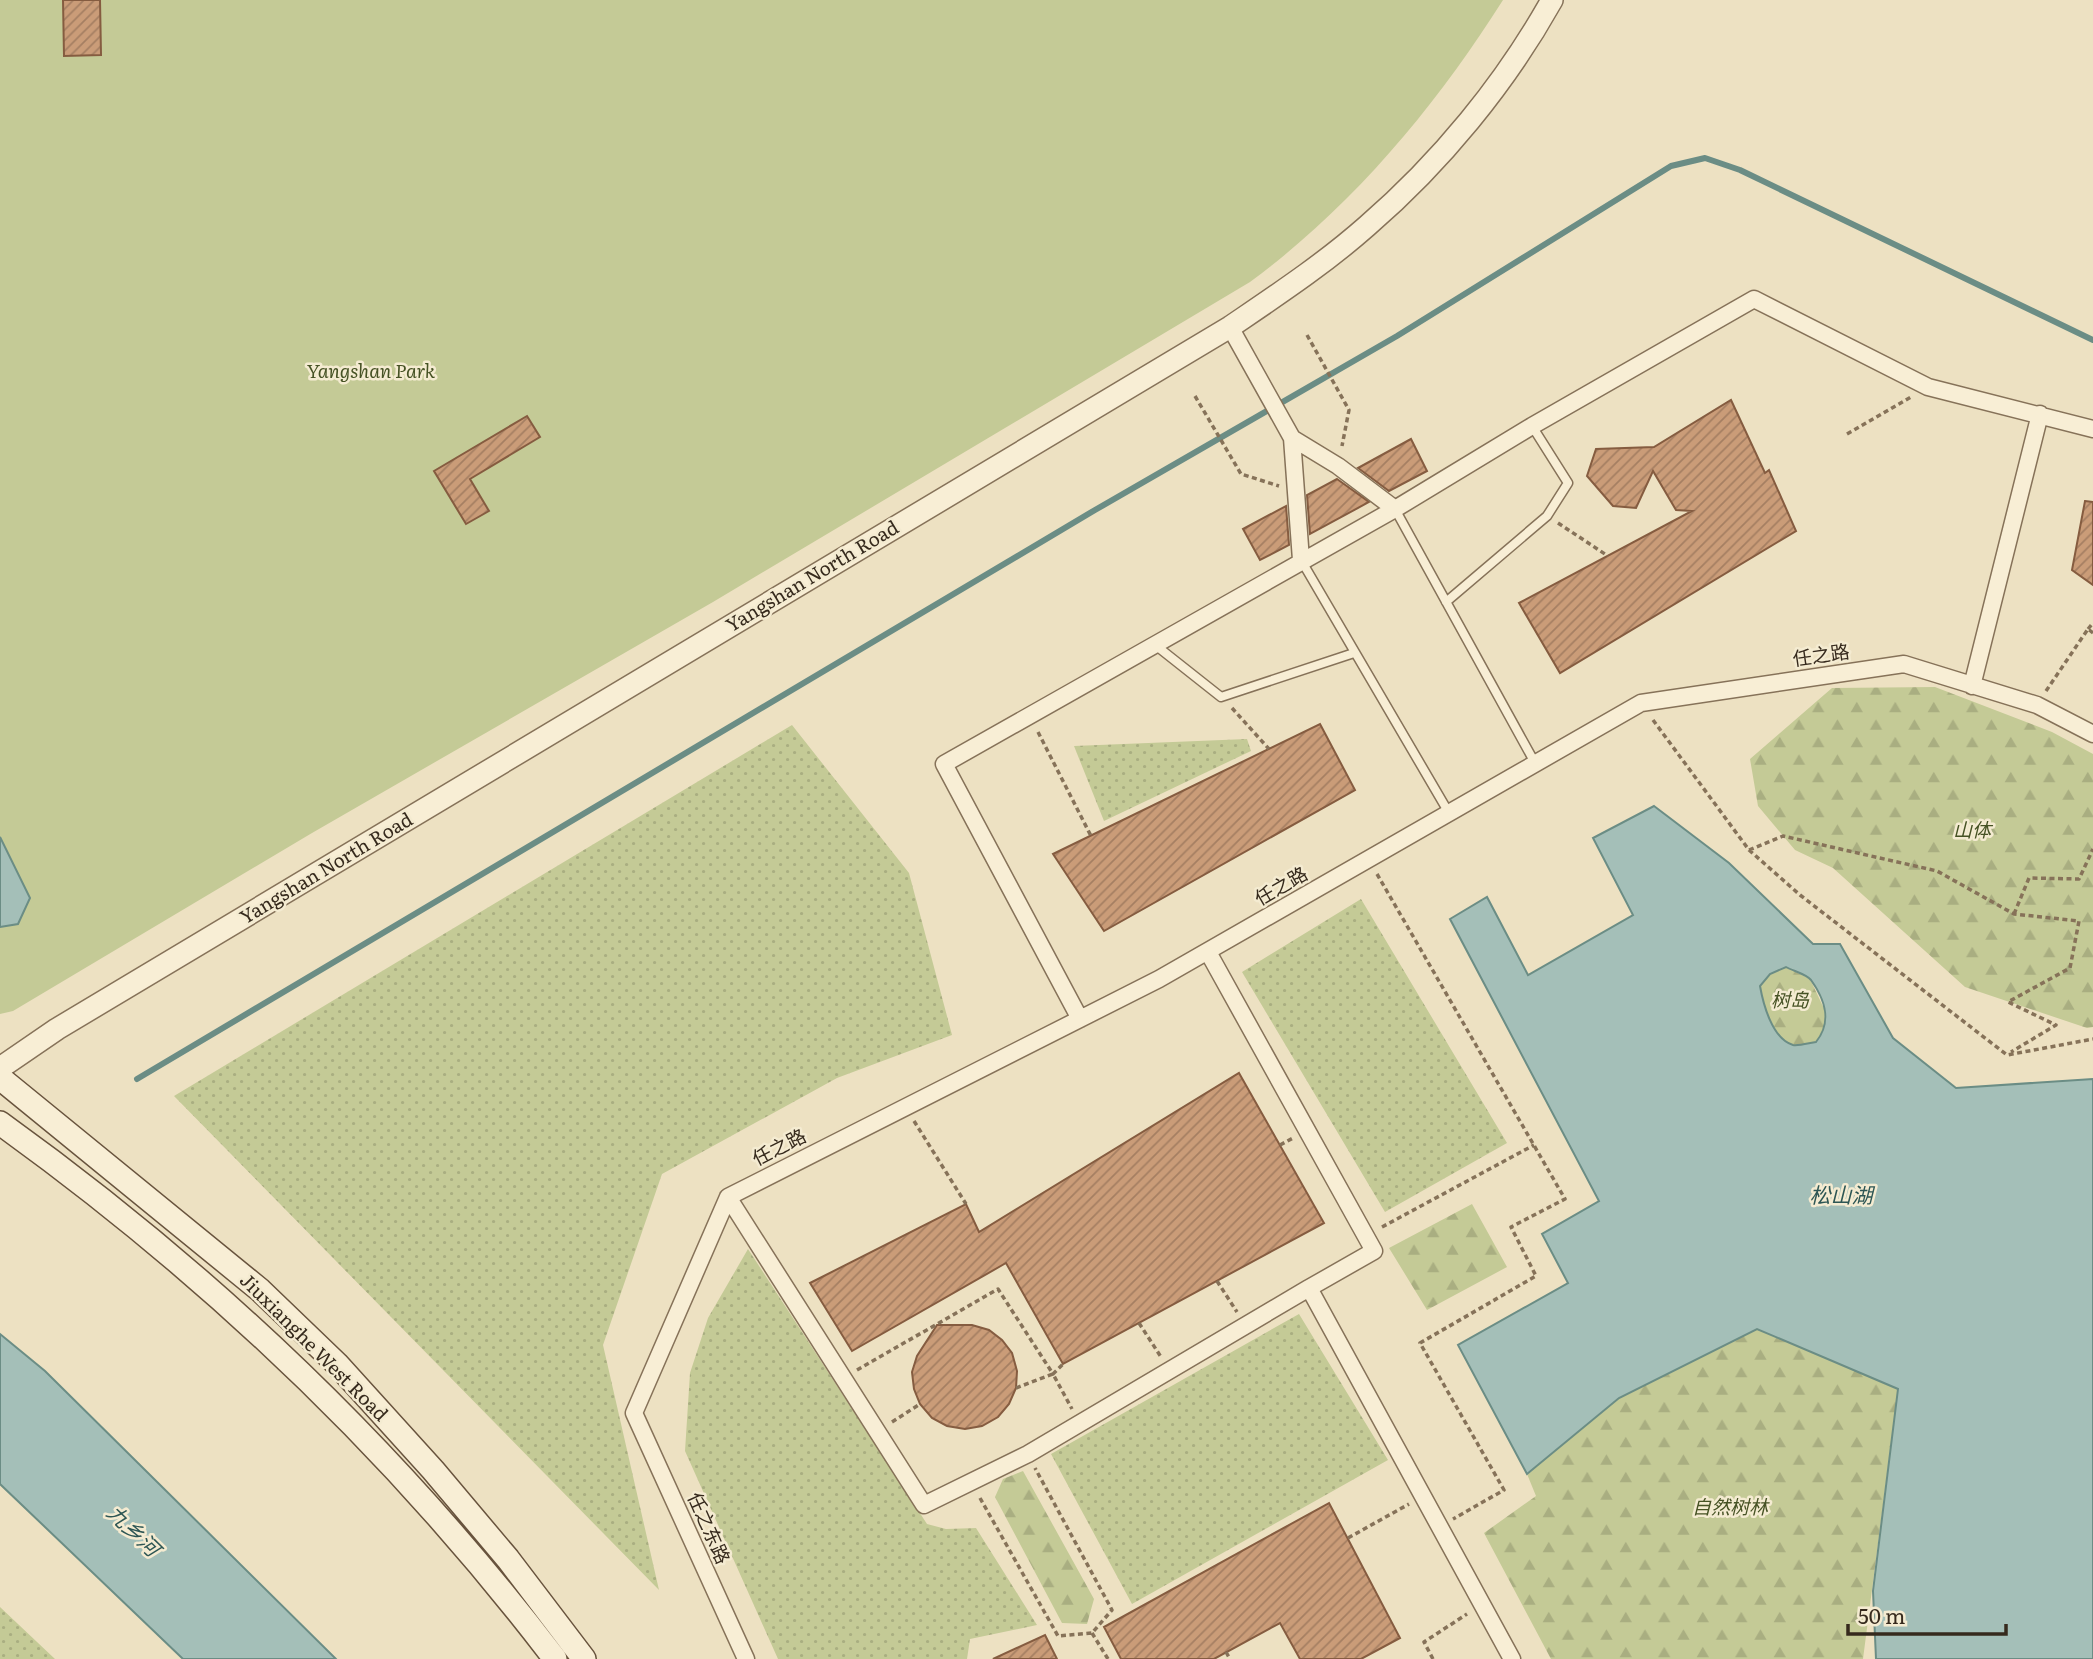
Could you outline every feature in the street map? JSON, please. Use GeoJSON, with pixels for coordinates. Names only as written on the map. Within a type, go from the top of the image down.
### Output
{"type":"FeatureCollection","features":[{"type":"Feature","properties":{"kind":"main road","name":"Jiuxianghe West Road"},"geometry":{"type":"LineString","coordinates":[[0,1078],[260,1290],[337,1364],[433,1470],[508,1559],[584,1659]]}},
{"type":"Feature","properties":{"kind":"main road","name":"Jiuxianghe West Road"},"geometry":{"type":"LineString","coordinates":[[0,1123],[87,1186],[183,1264],[265,1339],[418,1491],[495,1580],[555,1659]]}},
{"type":"Feature","properties":{"kind":"street","name":"Yangshan North Road"},"geometry":{"type":"LineString","coordinates":[[0,1068],[57,1029],[1230,327],[1313,270],[1359,233],[1424,170],[1489,97],[1552,0]]}},
{"type":"Feature","properties":{"kind":"street"},"geometry":{"type":"LineString","coordinates":[[1080,1019],[944,764],[1029,714],[1395,509],[1532,426],[1754,299],[1928,387],[2093,429]]}},
{"type":"Feature","properties":{"kind":"street"},"geometry":{"type":"LineString","coordinates":[[1230,327],[1292,438],[1301,560]]}},
{"type":"Feature","properties":{"kind":"street"},"geometry":{"type":"LineString","coordinates":[[1972,686],[2040,414]]}},
{"type":"Feature","properties":{"kind":"street"},"geometry":{"type":"LineString","coordinates":[[1292,438],[1338,466],[1395,509]]}},
{"type":"Feature","properties":{"kind":"street","name":"任之路"},"geometry":{"type":"LineString","coordinates":[[728,1197],[1208,952],[1641,703],[1904,664],[2037,705],[2093,734]]}},
{"type":"Feature","properties":{"kind":"street"},"geometry":{"type":"LineString","coordinates":[[728,1197],[924,1505],[1028,1454],[1374,1251],[1208,952]]}},
{"type":"Feature","properties":{"kind":"street","name":"任之东路"},"geometry":{"type":"LineString","coordinates":[[728,1197],[634,1413],[746,1659]]}},
{"type":"Feature","properties":{"kind":"street"},"geometry":{"type":"LineString","coordinates":[[1309,1288],[1512,1659]]}},
{"type":"Feature","properties":{"kind":"lane"},"geometry":{"type":"LineString","coordinates":[[1446,602],[1547,516],[1568,483],[1532,426]]}},
{"type":"Feature","properties":{"kind":"lane"},"geometry":{"type":"LineString","coordinates":[[1395,509],[1535,763]]}},
{"type":"Feature","properties":{"kind":"lane"},"geometry":{"type":"LineString","coordinates":[[1301,560],[1449,813]]}},
{"type":"Feature","properties":{"kind":"lane"},"geometry":{"type":"LineString","coordinates":[[1154,644],[1221,697],[1354,653]]}},
{"type":"Feature","properties":{"kind":"path"},"geometry":{"type":"LineString","coordinates":[[1307,335],[1349,410],[1338,466]]}},
{"type":"Feature","properties":{"kind":"path"},"geometry":{"type":"LineString","coordinates":[[1847,434],[1928,387]]}},
{"type":"Feature","properties":{"kind":"path"},"geometry":{"type":"LineString","coordinates":[[1195,396],[1241,474],[1297,491]]}},
{"type":"Feature","properties":{"kind":"path"},"geometry":{"type":"LineString","coordinates":[[1547,516],[1608,556]]}},
{"type":"Feature","properties":{"kind":"path"},"geometry":{"type":"LineString","coordinates":[[2037,705],[2093,623]]}},
{"type":"Feature","properties":{"kind":"path"},"geometry":{"type":"LineString","coordinates":[[2088,629],[2093,633]]}},
{"type":"Feature","properties":{"kind":"path"},"geometry":{"type":"LineString","coordinates":[[1221,697],[1269,749]]}},
{"type":"Feature","properties":{"kind":"path"},"geometry":{"type":"LineString","coordinates":[[1641,703],[1749,850],[1800,895],[2007,1055],[2093,1039]]}},
{"type":"Feature","properties":{"kind":"path"},"geometry":{"type":"LineString","coordinates":[[1029,714],[1091,836]]}},
{"type":"Feature","properties":{"kind":"path"},"geometry":{"type":"LineString","coordinates":[[1749,850],[1783,836],[1937,871],[2014,914],[2079,921],[2070,968],[2008,1002],[2056,1025],[2007,1055]]}},
{"type":"Feature","properties":{"kind":"path"},"geometry":{"type":"LineString","coordinates":[[2014,914],[2029,878],[2079,878],[2093,849]]}},
{"type":"Feature","properties":{"kind":"path"},"geometry":{"type":"LineString","coordinates":[[1368,860],[1565,1199],[1511,1227],[1536,1276],[1420,1343],[1504,1490],[1440,1527]]}},
{"type":"Feature","properties":{"kind":"path"},"geometry":{"type":"LineString","coordinates":[[905,1107],[966,1204]]}},
{"type":"Feature","properties":{"kind":"path"},"geometry":{"type":"LineString","coordinates":[[1366,1236],[1534,1145]]}},
{"type":"Feature","properties":{"kind":"path"},"geometry":{"type":"LineString","coordinates":[[1217,1281],[1245,1325]]}},
{"type":"Feature","properties":{"kind":"path"},"geometry":{"type":"LineString","coordinates":[[843,1377],[999,1289],[1053,1374],[1079,1424]]}},
{"type":"Feature","properties":{"kind":"path"},"geometry":{"type":"LineString","coordinates":[[1139,1323],[1170,1370]]}},
{"type":"Feature","properties":{"kind":"path"},"geometry":{"type":"LineString","coordinates":[[1016,1388],[1053,1374],[1063,1364]]}},
{"type":"Feature","properties":{"kind":"path"},"geometry":{"type":"LineString","coordinates":[[877,1431],[920,1404]]}},
{"type":"Feature","properties":{"kind":"path"},"geometry":{"type":"LineString","coordinates":[[971,1482],[1058,1636],[1092,1633],[1112,1609],[1028,1454]]}},
{"type":"Feature","properties":{"kind":"path"},"geometry":{"type":"LineString","coordinates":[[1348,1538],[1423,1496]]}},
{"type":"Feature","properties":{"kind":"path"},"geometry":{"type":"LineString","coordinates":[[1433,1659],[1424,1642],[1482,1604]]}},
{"type":"Feature","properties":{"kind":"path"},"geometry":{"type":"LineString","coordinates":[[1092,1633],[1108,1659]]}},
{"type":"Feature","properties":{"kind":"path"},"geometry":{"type":"LineString","coordinates":[[1226,1652],[1230,1659]]}},
{"type":"Feature","properties":{"kind":"green space","name":"Yangshan Park"},"geometry":{"type":"Polygon","coordinates":[[[0,0],[1503,0],[1450,78],[1390,153],[1323,221],[1250,282],[713,602],[312,833],[13,1011],[0,1014],[0,0]]]}},
{"type":"Feature","properties":{"kind":"green space","name":"山体"},"geometry":{"type":"Polygon","coordinates":[[[1935,687],[2052,732],[2093,754],[2093,1027],[2087,1028],[1965,987],[1833,868],[1795,850],[1758,806],[1750,759],[1832,688],[1935,687]]]}},
{"type":"Feature","properties":{"kind":"green space"},"geometry":{"type":"Polygon","coordinates":[[[792,725],[909,873],[952,1035],[837,1078],[662,1174],[603,1345],[659,1590],[174,1096],[792,725]]]}},
{"type":"Feature","properties":{"kind":"green space"},"geometry":{"type":"Polygon","coordinates":[[[1247,739],[1251,751],[1104,821],[1074,746],[1247,739]]]}},
{"type":"Feature","properties":{"kind":"green space"},"geometry":{"type":"Polygon","coordinates":[[[1361,899],[1507,1143],[1385,1212],[1242,972],[1361,899]]]}},
{"type":"Feature","properties":{"kind":"green space","name":"树岛"},"geometry":{"type":"Polygon","coordinates":[[[1786,967],[1810,979],[1828,1017],[1826,1030],[1816,1042],[1793,1045],[1786,1042],[1779,1036],[1770,1020],[1760,986],[1770,974],[1786,967]]]}},
{"type":"Feature","properties":{"kind":"green space"},"geometry":{"type":"Polygon","coordinates":[[[1472,1204],[1507,1267],[1427,1310],[1389,1248],[1472,1204]]]}},
{"type":"Feature","properties":{"kind":"green space"},"geometry":{"type":"Polygon","coordinates":[[[748,1249],[927,1524],[946,1529],[976,1528],[1037,1625],[970,1639],[967,1659],[778,1659],[685,1451],[690,1373],[708,1318],[748,1249]]]}},
{"type":"Feature","properties":{"kind":"green space"},"geometry":{"type":"Polygon","coordinates":[[[1299,1314],[1388,1460],[1132,1604],[1051,1454],[1299,1314]]]}},
{"type":"Feature","properties":{"kind":"green space","name":"自然树林"},"geometry":{"type":"Polygon","coordinates":[[[1757,1329],[1821,1352],[1898,1389],[1863,1659],[1551,1659],[1484,1533],[1536,1496],[1527,1474],[1580,1425],[1698,1345],[1757,1329]]]}},
{"type":"Feature","properties":{"kind":"green space"},"geometry":{"type":"Polygon","coordinates":[[[1023,1471],[1094,1599],[1087,1624],[1062,1623],[995,1497],[1003,1479],[1023,1471]]]}},
{"type":"Feature","properties":{"kind":"green space"},"geometry":{"type":"Polygon","coordinates":[[[0,1607],[55,1659],[0,1659],[0,1607]]]}},
{"type":"Feature","properties":{"kind":"water","name":"松山湖"},"geometry":{"type":"Polygon","coordinates":[[[1654,806],[1729,863],[1813,944],[1840,944],[1893,1038],[1956,1088],[2093,1079],[2093,1659],[1876,1659],[1873,1591],[1898,1389],[1757,1329],[1619,1398],[1527,1474],[1458,1345],[1568,1283],[1542,1234],[1599,1201],[1450,919],[1487,897],[1528,975],[1633,915],[1593,838],[1654,806]],[[1786,967],[1770,974],[1760,986],[1766,1011],[1779,1036],[1786,1041],[1793,1045],[1816,1042],[1825,1019],[1820,996],[1811,980],[1786,967]]]}},
{"type":"Feature","properties":{"kind":"water"},"geometry":{"type":"Polygon","coordinates":[[[0,837],[30,898],[18,924],[0,927],[0,837]]]}},
{"type":"Feature","properties":{"kind":"water","name":"九乡河"},"geometry":{"type":"Polygon","coordinates":[[[0,1334],[45,1371],[336,1659],[183,1659],[0,1484],[0,1334]]]}},
{"type":"Feature","properties":{"kind":"building"},"geometry":{"type":"Polygon","coordinates":[[[63,0],[100,0],[101,55],[64,56],[63,0]]]}},
{"type":"Feature","properties":{"kind":"building"},"geometry":{"type":"Polygon","coordinates":[[[1731,400],[1765,473],[1769,470],[1796,531],[1560,673],[1519,603],[1692,511],[1676,510],[1653,471],[1636,508],[1613,506],[1587,476],[1596,449],[1654,447],[1731,400]]]}},
{"type":"Feature","properties":{"kind":"building"},"geometry":{"type":"Polygon","coordinates":[[[527,416],[540,437],[470,479],[489,511],[466,524],[434,471],[527,416]]]}},
{"type":"Feature","properties":{"kind":"building"},"geometry":{"type":"Polygon","coordinates":[[[1411,439],[1427,471],[1389,491],[1358,468],[1411,439]]]}},
{"type":"Feature","properties":{"kind":"building"},"geometry":{"type":"Polygon","coordinates":[[[1337,479],[1369,502],[1310,534],[1307,495],[1337,479]]]}},
{"type":"Feature","properties":{"kind":"building"},"geometry":{"type":"Polygon","coordinates":[[[2085,501],[2093,502],[2093,585],[2072,570],[2085,501]]]}},
{"type":"Feature","properties":{"kind":"building"},"geometry":{"type":"Polygon","coordinates":[[[1286,506],[1289,545],[1260,560],[1243,529],[1286,506]]]}},
{"type":"Feature","properties":{"kind":"building"},"geometry":{"type":"Polygon","coordinates":[[[1320,724],[1355,790],[1104,931],[1053,854],[1320,724]]]}},
{"type":"Feature","properties":{"kind":"building"},"geometry":{"type":"Polygon","coordinates":[[[1239,1073],[1324,1223],[1063,1364],[1006,1263],[852,1351],[810,1283],[966,1204],[979,1232],[1239,1073]]]}},
{"type":"Feature","properties":{"kind":"building"},"geometry":{"type":"Polygon","coordinates":[[[937,1325],[972,1325],[989,1330],[1002,1340],[1012,1353],[1017,1371],[1016,1388],[1009,1404],[998,1417],[982,1426],[965,1429],[947,1426],[932,1418],[920,1404],[914,1389],[912,1372],[917,1356],[937,1325]]]}},
{"type":"Feature","properties":{"kind":"building"},"geometry":{"type":"Polygon","coordinates":[[[1329,1503],[1400,1638],[1361,1659],[1300,1659],[1280,1623],[1214,1659],[1121,1659],[1104,1627],[1329,1503]]]}},
{"type":"Feature","properties":{"kind":"building"},"geometry":{"type":"Polygon","coordinates":[[[1045,1635],[1057,1659],[993,1659],[1045,1635]]]}},
{"type":"Feature","properties":{"kind":"waterway"},"geometry":{"type":"LineString","coordinates":[[137,1079],[1095,510],[1397,336],[1671,166],[1705,158],[1740,170],[2093,340]]}}]}
